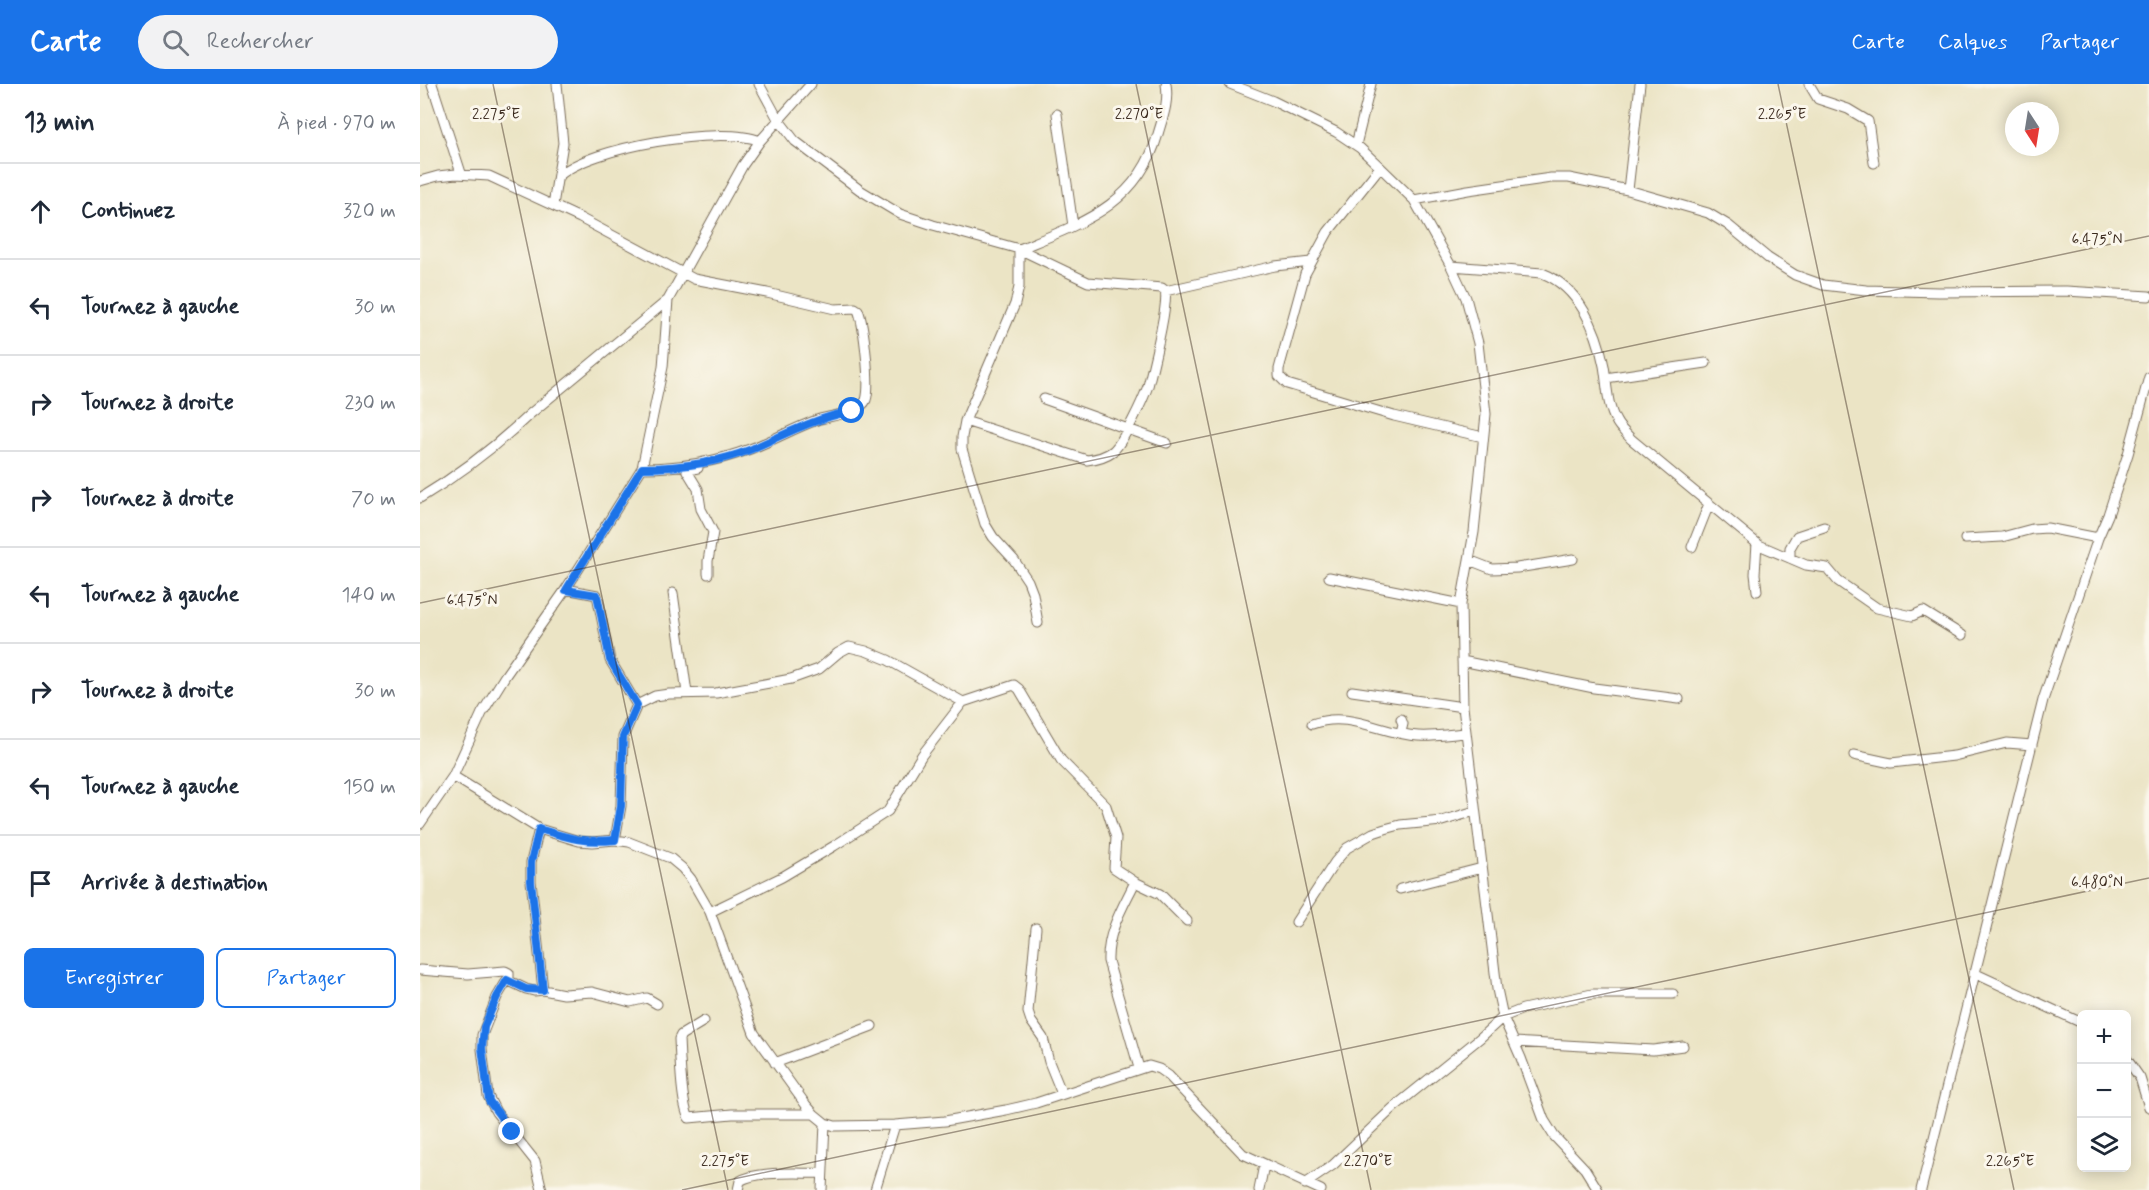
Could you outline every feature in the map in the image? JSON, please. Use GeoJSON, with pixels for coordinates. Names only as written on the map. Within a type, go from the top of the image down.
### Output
{"type":"FeatureCollection","features":[{"type":"Feature","properties":{"kind":"street"},"geometry":{"type":"LineString","coordinates":[[432,84],[461,173]]}},
{"type":"Feature","properties":{"kind":"street"},"geometry":{"type":"LineString","coordinates":[[553,205],[563,143],[557,84]]}},
{"type":"Feature","properties":{"kind":"street"},"geometry":{"type":"LineString","coordinates":[[759,84],[778,119],[791,137],[886,207],[914,219],[1020,249],[1088,282],[1162,288],[1165,291],[1275,266],[1311,262]]}},
{"type":"Feature","properties":{"kind":"street"},"geometry":{"type":"LineString","coordinates":[[420,498],[446,483],[508,434],[668,300],[743,165],[778,119],[811,84]]}},
{"type":"Feature","properties":{"kind":"street"},"geometry":{"type":"LineString","coordinates":[[1020,249],[1086,220],[1127,192],[1147,164],[1157,139],[1167,104],[1166,84]]}},
{"type":"Feature","properties":{"kind":"street"},"geometry":{"type":"LineString","coordinates":[[1230,84],[1273,101],[1336,132],[1356,145],[1414,200],[1466,298],[1478,343],[1486,414],[1474,532],[1461,604],[1463,707],[1497,988],[1503,1017],[1544,1120],[1560,1142],[1585,1169],[1598,1190]]}},
{"type":"Feature","properties":{"kind":"street"},"geometry":{"type":"LineString","coordinates":[[1356,145],[1371,84]]}},
{"type":"Feature","properties":{"kind":"street"},"geometry":{"type":"LineString","coordinates":[[1628,190],[1640,84]]}},
{"type":"Feature","properties":{"kind":"street"},"geometry":{"type":"LineString","coordinates":[[1809,84],[1818,99],[1848,109],[1868,121],[1874,163]]}},
{"type":"Feature","properties":{"kind":"street"},"geometry":{"type":"LineString","coordinates":[[1057,114],[1073,225]]}},
{"type":"Feature","properties":{"kind":"street"},"geometry":{"type":"LineString","coordinates":[[559,176],[582,161],[621,149],[710,135],[751,137],[760,141]]}},
{"type":"Feature","properties":{"kind":"street"},"geometry":{"type":"LineString","coordinates":[[1380,167],[1328,232],[1305,274],[1279,369],[1282,380],[1287,384],[1340,401],[1483,437]]}},
{"type":"Feature","properties":{"kind":"street"},"geometry":{"type":"LineString","coordinates":[[420,181],[461,173],[489,176],[553,205],[694,279],[835,309],[855,308],[860,315],[863,329],[867,391],[866,400],[861,407],[814,422],[751,449],[672,468],[642,468]]}},
{"type":"Feature","properties":{"kind":"street"},"geometry":{"type":"LineString","coordinates":[[1414,200],[1551,178],[1585,181],[1628,190],[1708,213],[1728,225],[1768,258],[1796,275],[1823,285],[1866,290],[2066,291],[2149,296]]}},
{"type":"Feature","properties":{"kind":"street"},"geometry":{"type":"LineString","coordinates":[[1020,249],[1015,304],[965,421],[962,449],[985,524],[1028,581],[1033,594],[1038,623]]}},
{"type":"Feature","properties":{"kind":"street"},"geometry":{"type":"LineString","coordinates":[[1451,266],[1542,273],[1555,278],[1581,305],[1594,333],[1613,414],[1619,426],[1631,439],[1756,543],[1806,565],[1827,568],[1838,581],[1877,608],[1912,616],[1923,611],[1962,635]]}},
{"type":"Feature","properties":{"kind":"street"},"geometry":{"type":"LineString","coordinates":[[965,421],[1087,460],[1097,459],[1112,452],[1128,429],[1148,386],[1163,313],[1165,291]]}},
{"type":"Feature","properties":{"kind":"street"},"geometry":{"type":"LineString","coordinates":[[420,824],[453,776],[488,704],[523,649],[566,590],[642,468],[663,367],[668,300]]}},
{"type":"Feature","properties":{"kind":"street"},"geometry":{"type":"LineString","coordinates":[[1606,378],[1706,363]]}},
{"type":"Feature","properties":{"kind":"street"},"geometry":{"type":"LineString","coordinates":[[1921,1190],[2043,700],[2122,474],[2149,377]]}},
{"type":"Feature","properties":{"kind":"street"},"geometry":{"type":"LineString","coordinates":[[1044,399],[1167,443]]}},
{"type":"Feature","properties":{"kind":"street"},"geometry":{"type":"LineString","coordinates":[[705,461],[707,465],[687,471],[698,489],[701,509],[713,532],[708,574]]}},
{"type":"Feature","properties":{"kind":"street"},"geometry":{"type":"LineString","coordinates":[[1692,547],[1709,504]]}},
{"type":"Feature","properties":{"kind":"street"},"geometry":{"type":"LineString","coordinates":[[1790,558],[1790,548],[1797,536],[1824,527]]}},
{"type":"Feature","properties":{"kind":"street"},"geometry":{"type":"LineString","coordinates":[[1965,539],[2002,537],[2032,529],[2047,528],[2098,538]]}},
{"type":"Feature","properties":{"kind":"street"},"geometry":{"type":"LineString","coordinates":[[1756,543],[1757,591]]}},
{"type":"Feature","properties":{"kind":"street"},"geometry":{"type":"LineString","coordinates":[[1469,560],[1492,569],[1517,568],[1573,559]]}},
{"type":"Feature","properties":{"kind":"street"},"geometry":{"type":"LineString","coordinates":[[1329,577],[1461,604]]}},
{"type":"Feature","properties":{"kind":"street"},"geometry":{"type":"LineString","coordinates":[[566,590],[597,595],[610,660],[637,705]]}},
{"type":"Feature","properties":{"kind":"street"},"geometry":{"type":"LineString","coordinates":[[673,593],[687,693]]}},
{"type":"Feature","properties":{"kind":"street"},"geometry":{"type":"LineString","coordinates":[[615,840],[621,806],[623,737],[637,705],[655,696],[716,693],[803,676],[819,669],[849,647],[888,660],[963,702]]}},
{"type":"Feature","properties":{"kind":"street"},"geometry":{"type":"LineString","coordinates":[[1462,661],[1594,688],[1679,699]]}},
{"type":"Feature","properties":{"kind":"street"},"geometry":{"type":"LineString","coordinates":[[710,912],[782,877],[888,811],[922,755],[963,702],[1012,685],[1016,686],[1061,760],[1106,806],[1116,838],[1114,868],[1135,882],[1160,894],[1187,921]]}},
{"type":"Feature","properties":{"kind":"street"},"geometry":{"type":"LineString","coordinates":[[1352,691],[1463,707]]}},
{"type":"Feature","properties":{"kind":"street"},"geometry":{"type":"LineString","coordinates":[[1312,724],[1323,720],[1343,718],[1417,736],[1466,733]]}},
{"type":"Feature","properties":{"kind":"street"},"geometry":{"type":"LineString","coordinates":[[1401,719],[1403,724],[1401,732]]}},
{"type":"Feature","properties":{"kind":"street"},"geometry":{"type":"LineString","coordinates":[[1854,755],[1891,763],[1954,756],[2007,743],[2032,745]]}},
{"type":"Feature","properties":{"kind":"street"},"geometry":{"type":"LineString","coordinates":[[453,776],[539,829],[579,841],[629,842],[670,858],[682,868],[710,912],[754,1033],[814,1114],[825,1123],[848,1127],[945,1121],[1036,1103],[1139,1068],[1153,1066],[1168,1076],[1243,1154],[1321,1190]]}},
{"type":"Feature","properties":{"kind":"street"},"geometry":{"type":"LineString","coordinates":[[1296,922],[1335,862],[1347,848],[1385,829],[1400,825],[1442,821],[1475,810]]}},
{"type":"Feature","properties":{"kind":"street"},"geometry":{"type":"LineString","coordinates":[[539,829],[531,862],[531,881],[543,990]]}},
{"type":"Feature","properties":{"kind":"street"},"geometry":{"type":"LineString","coordinates":[[1400,889],[1482,868]]}},
{"type":"Feature","properties":{"kind":"street"},"geometry":{"type":"LineString","coordinates":[[1135,882],[1115,923],[1108,946],[1108,961],[1139,1068]]}},
{"type":"Feature","properties":{"kind":"street"},"geometry":{"type":"LineString","coordinates":[[1036,928],[1028,1012],[1031,1021],[1043,1038],[1049,1062],[1062,1094]]}},
{"type":"Feature","properties":{"kind":"street"},"geometry":{"type":"LineString","coordinates":[[420,970],[468,974],[505,970],[509,973],[482,1035],[488,1096],[496,1112],[535,1161],[542,1190]]}},
{"type":"Feature","properties":{"kind":"street"},"geometry":{"type":"LineString","coordinates":[[1974,974],[2077,1021]]}},
{"type":"Feature","properties":{"kind":"street"},"geometry":{"type":"LineString","coordinates":[[507,980],[526,989],[564,994],[592,992],[630,1002],[647,998],[657,1004]]}},
{"type":"Feature","properties":{"kind":"street"},"geometry":{"type":"LineString","coordinates":[[1305,1184],[1334,1165],[1393,1108],[1503,1017],[1523,1009],[1592,994],[1673,994]]}},
{"type":"Feature","properties":{"kind":"street"},"geometry":{"type":"LineString","coordinates":[[704,1022],[681,1035],[679,1039],[682,1081],[689,1118],[732,1113],[778,1116],[814,1114]]}},
{"type":"Feature","properties":{"kind":"street"},"geometry":{"type":"LineString","coordinates":[[776,1063],[872,1026]]}},
{"type":"Feature","properties":{"kind":"street"},"geometry":{"type":"LineString","coordinates":[[1514,1042],[1653,1050],[1683,1046]]}},
{"type":"Feature","properties":{"kind":"street"},"geometry":{"type":"LineString","coordinates":[[2131,1064],[2139,1078],[2149,1107]]}},
{"type":"Feature","properties":{"kind":"street"},"geometry":{"type":"LineString","coordinates":[[822,1190],[825,1123]]}},
{"type":"Feature","properties":{"kind":"street"},"geometry":{"type":"LineString","coordinates":[[875,1190],[895,1125]]}},
{"type":"Feature","properties":{"kind":"street"},"geometry":{"type":"LineString","coordinates":[[1259,1190],[1264,1165]]}},
{"type":"Feature","properties":{"kind":"street"},"geometry":{"type":"LineString","coordinates":[[738,1190],[740,1181],[744,1178],[764,1174],[822,1173]]}},
{"type":"Feature","properties":{"kind":"route"},"geometry":{"type":"LineString","coordinates":[[512,1132],[489,1101],[482,1035],[497,997],[507,980],[526,989],[543,990],[531,881],[531,862],[539,829],[579,841],[615,840],[621,806],[623,737],[637,705],[610,660],[597,595],[566,590],[642,468],[672,468],[730,455],[751,449],[814,422],[852,411]]}}]}
